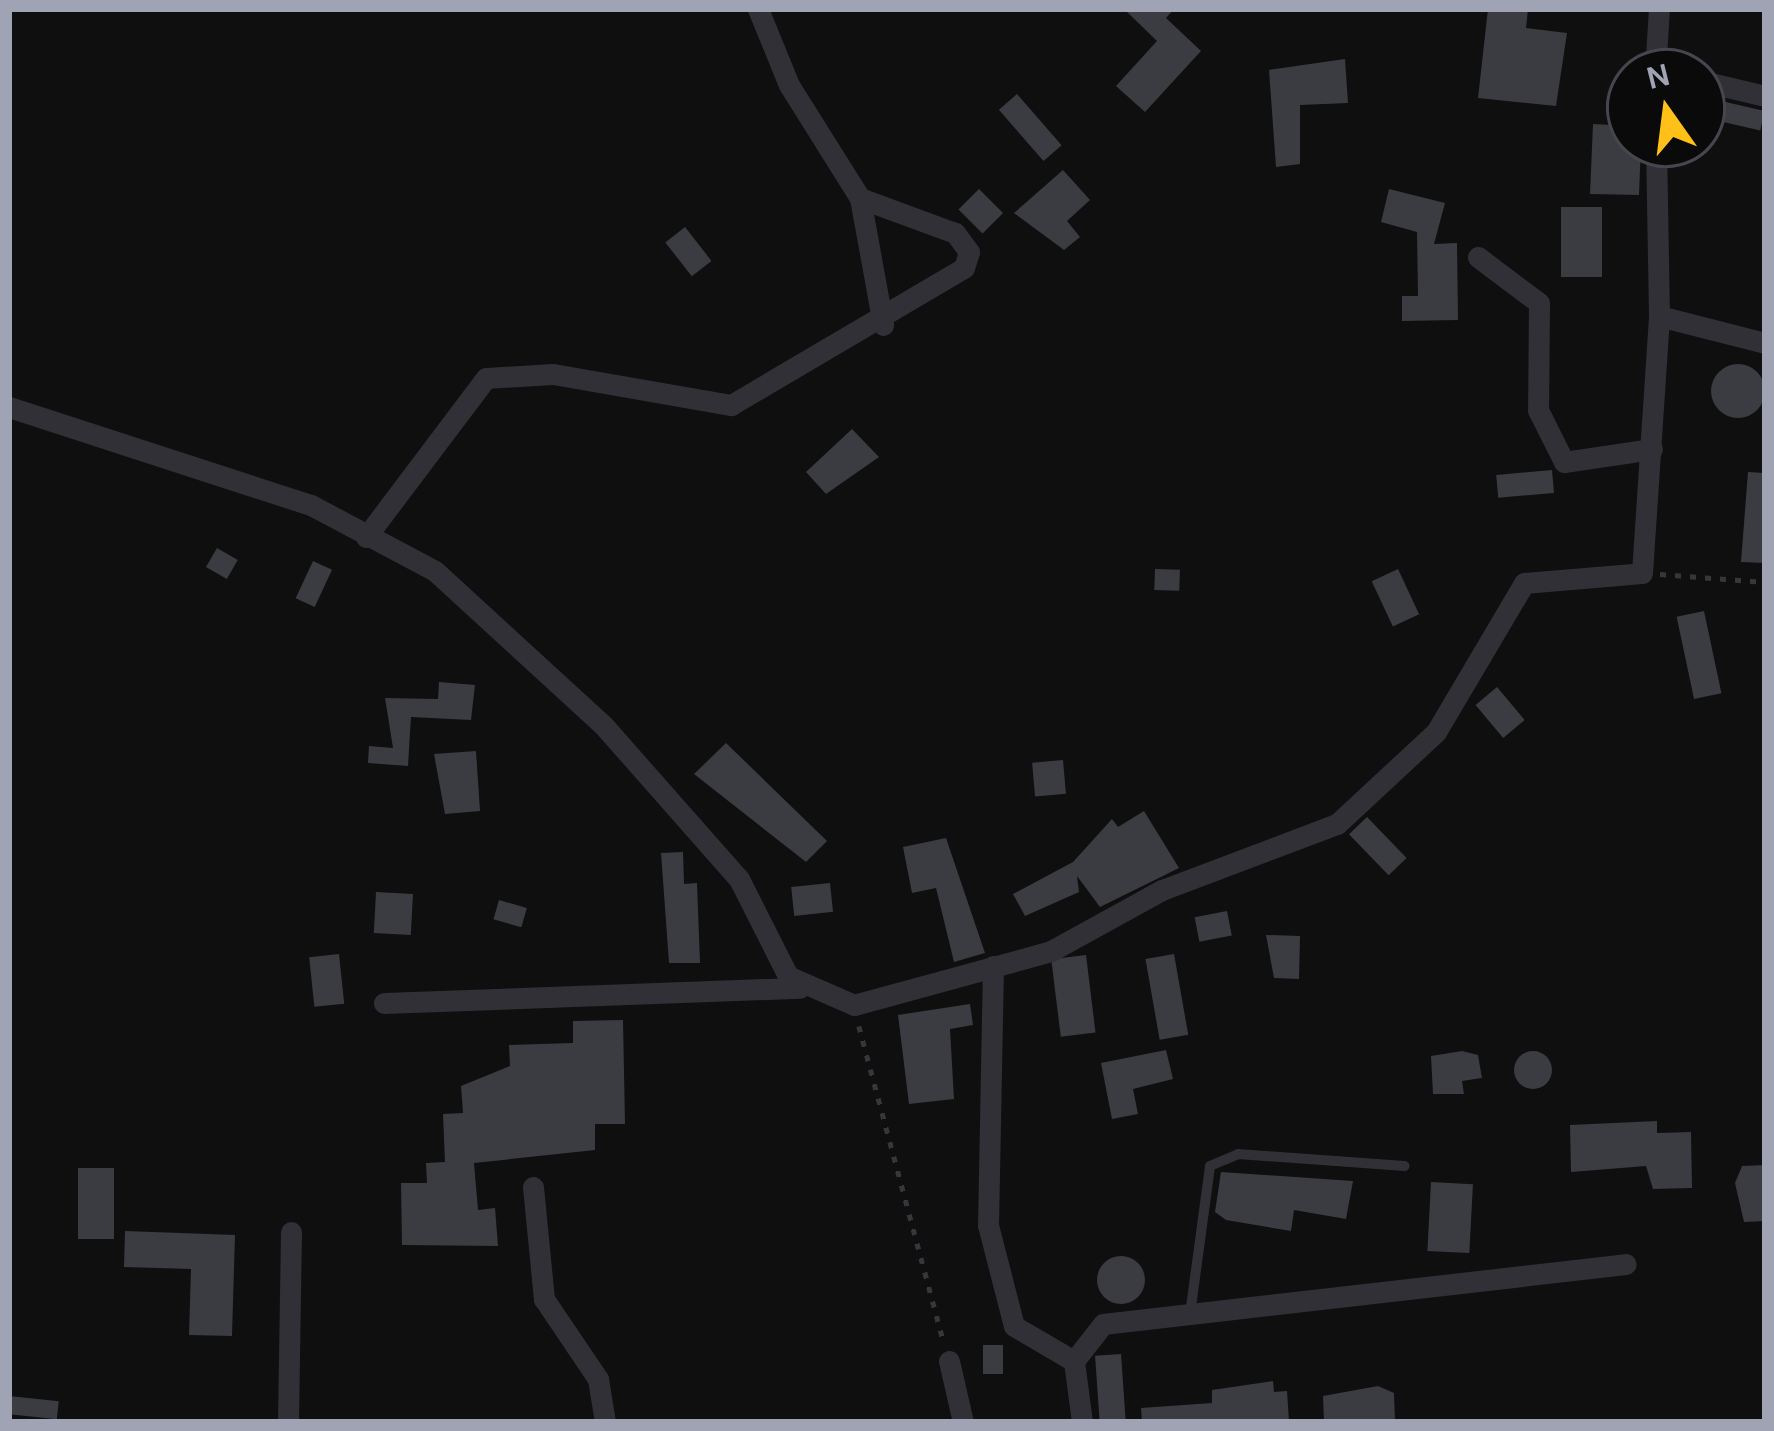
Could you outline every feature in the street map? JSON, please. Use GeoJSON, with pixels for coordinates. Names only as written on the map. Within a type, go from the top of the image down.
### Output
{"type":"FeatureCollection","features":[{"type":"Feature","properties":{"kind":"street"},"geometry":{"type":"LineString","coordinates":[[758,9],[788,85],[860,198],[883,325]]}},
{"type":"Feature","properties":{"kind":"street"},"geometry":{"type":"LineString","coordinates":[[1659,9],[1659,48]]}},
{"type":"Feature","properties":{"kind":"street"},"geometry":{"type":"LineString","coordinates":[[1726,86],[1765,96]]}},
{"type":"Feature","properties":{"kind":"street"},"geometry":{"type":"LineString","coordinates":[[384,1003],[800,988],[854,1005],[993,966],[1337,824],[1436,732],[1524,583],[1642,573],[1659,316],[1656,168]]}},
{"type":"Feature","properties":{"kind":"street"},"geometry":{"type":"LineString","coordinates":[[366,537],[486,378],[553,374],[731,405],[883,325],[964,268],[969,252],[955,233],[860,198]]}},
{"type":"Feature","properties":{"kind":"street"},"geometry":{"type":"LineString","coordinates":[[1478,257],[1539,303],[1538,410],[1564,462],[1652,448]]}},
{"type":"Feature","properties":{"kind":"street"},"geometry":{"type":"LineString","coordinates":[[1659,316],[1765,343]]}},
{"type":"Feature","properties":{"kind":"street"},"geometry":{"type":"LineString","coordinates":[[9,407],[311,505],[435,571],[604,726],[739,879],[800,988]]}},
{"type":"Feature","properties":{"kind":"street"},"geometry":{"type":"LineString","coordinates":[[993,966],[988,1225],[1014,1326],[1074,1361]]}},
{"type":"Feature","properties":{"kind":"street"},"geometry":{"type":"LineString","coordinates":[[533,1187],[544,1299],[598,1378],[605,1422]]}},
{"type":"Feature","properties":{"kind":"street"},"geometry":{"type":"LineString","coordinates":[[288,1422],[291,1232]]}},
{"type":"Feature","properties":{"kind":"street"},"geometry":{"type":"LineString","coordinates":[[1082,1422],[1074,1361],[1102,1324],[1191,1307],[1290,1310],[1626,1264]]}},
{"type":"Feature","properties":{"kind":"street"},"geometry":{"type":"LineString","coordinates":[[949,1361],[963,1422]]}},
{"type":"Feature","properties":{"kind":"lane"},"geometry":{"type":"LineString","coordinates":[[1191,1307],[1210,1166],[1238,1154],[1405,1166]]}},
{"type":"Feature","properties":{"kind":"path"},"geometry":{"type":"LineString","coordinates":[[1642,573],[1765,582]]}},
{"type":"Feature","properties":{"kind":"path"},"geometry":{"type":"LineString","coordinates":[[854,1005],[949,1361]]}},
{"type":"Feature","properties":{"kind":"building"},"geometry":{"type":"Polygon","coordinates":[[[1124,9],[1174,9],[1166,18],[1201,51],[1145,112],[1116,86],[1157,41],[1124,9]]]}},
{"type":"Feature","properties":{"kind":"building"},"geometry":{"type":"Polygon","coordinates":[[[1488,9],[1528,9],[1526,28],[1567,33],[1556,106],[1478,98],[1488,9]]]}},
{"type":"Feature","properties":{"kind":"building"},"geometry":{"type":"Polygon","coordinates":[[[1345,59],[1348,103],[1300,105],[1300,164],[1276,167],[1269,70],[1345,59]]]}},
{"type":"Feature","properties":{"kind":"building"},"geometry":{"type":"Polygon","coordinates":[[[1017,94],[1062,145],[1043,161],[999,110],[1017,94]]]}},
{"type":"Feature","properties":{"kind":"building"},"geometry":{"type":"Polygon","coordinates":[[[1726,102],[1765,111],[1760,131],[1726,123],[1726,102]]]}},
{"type":"Feature","properties":{"kind":"building"},"geometry":{"type":"Polygon","coordinates":[[[1593,124],[1606,125],[1606,168],[1640,168],[1639,195],[1590,194],[1593,124]]]}},
{"type":"Feature","properties":{"kind":"building"},"geometry":{"type":"Polygon","coordinates":[[[1063,170],[1090,200],[1067,221],[1080,237],[1064,250],[1014,213],[1063,170]]]}},
{"type":"Feature","properties":{"kind":"building"},"geometry":{"type":"Polygon","coordinates":[[[979,189],[1003,213],[983,234],[958,210],[979,189]]]}},
{"type":"Feature","properties":{"kind":"building"},"geometry":{"type":"Polygon","coordinates":[[[1389,189],[1445,203],[1434,244],[1457,243],[1458,320],[1402,321],[1402,296],[1418,296],[1417,232],[1381,222],[1389,189]]]}},
{"type":"Feature","properties":{"kind":"building"},"geometry":{"type":"Polygon","coordinates":[[[1561,207],[1602,207],[1602,277],[1561,277],[1561,207]]]}},
{"type":"Feature","properties":{"kind":"building"},"geometry":{"type":"Polygon","coordinates":[[[685,227],[711,261],[692,276],[665,242],[685,227]]]}},
{"type":"Feature","properties":{"kind":"building"},"geometry":{"type":"Polygon","coordinates":[[[1738,364],[1757,372],[1765,391],[1757,410],[1738,418],[1719,410],[1711,391],[1719,372],[1738,364]]]}},
{"type":"Feature","properties":{"kind":"building"},"geometry":{"type":"Polygon","coordinates":[[[852,429],[879,457],[826,494],[806,472],[852,429]]]}},
{"type":"Feature","properties":{"kind":"building"},"geometry":{"type":"Polygon","coordinates":[[[1552,470],[1554,493],[1498,498],[1496,475],[1552,470]]]}},
{"type":"Feature","properties":{"kind":"building"},"geometry":{"type":"Polygon","coordinates":[[[1748,472],[1765,473],[1765,563],[1741,562],[1748,472]]]}},
{"type":"Feature","properties":{"kind":"building"},"geometry":{"type":"Polygon","coordinates":[[[217,548],[238,560],[227,579],[206,567],[217,548]]]}},
{"type":"Feature","properties":{"kind":"building"},"geometry":{"type":"Polygon","coordinates":[[[313,561],[332,570],[315,607],[296,598],[313,561]]]}},
{"type":"Feature","properties":{"kind":"building"},"geometry":{"type":"Polygon","coordinates":[[[1155,569],[1180,570],[1179,591],[1154,590],[1155,569]]]}},
{"type":"Feature","properties":{"kind":"building"},"geometry":{"type":"Polygon","coordinates":[[[1398,569],[1419,614],[1393,627],[1372,581],[1398,569]]]}},
{"type":"Feature","properties":{"kind":"building"},"geometry":{"type":"Polygon","coordinates":[[[1704,611],[1721,693],[1694,699],[1677,617],[1704,611]]]}},
{"type":"Feature","properties":{"kind":"building"},"geometry":{"type":"Polygon","coordinates":[[[439,682],[475,685],[471,720],[411,717],[408,766],[368,763],[369,746],[393,748],[385,698],[438,699],[439,682]]]}},
{"type":"Feature","properties":{"kind":"building"},"geometry":{"type":"Polygon","coordinates":[[[1497,687],[1525,720],[1503,738],[1476,705],[1497,687]]]}},
{"type":"Feature","properties":{"kind":"building"},"geometry":{"type":"Polygon","coordinates":[[[726,743],[827,841],[806,862],[694,774],[726,743]]]}},
{"type":"Feature","properties":{"kind":"building"},"geometry":{"type":"Polygon","coordinates":[[[476,751],[480,811],[445,814],[434,754],[476,751]]]}},
{"type":"Feature","properties":{"kind":"building"},"geometry":{"type":"Polygon","coordinates":[[[1063,760],[1066,794],[1035,797],[1032,763],[1063,760]]]}},
{"type":"Feature","properties":{"kind":"building"},"geometry":{"type":"Polygon","coordinates":[[[1144,811],[1179,868],[1100,907],[1077,876],[1079,892],[1025,916],[1013,894],[1073,862],[1112,819],[1118,827],[1144,811]]]}},
{"type":"Feature","properties":{"kind":"building"},"geometry":{"type":"Polygon","coordinates":[[[1367,817],[1407,858],[1389,875],[1349,834],[1367,817]]]}},
{"type":"Feature","properties":{"kind":"building"},"geometry":{"type":"Polygon","coordinates":[[[946,838],[985,953],[954,962],[936,888],[912,893],[903,847],[946,838]]]}},
{"type":"Feature","properties":{"kind":"building"},"geometry":{"type":"Polygon","coordinates":[[[683,852],[684,884],[697,883],[700,963],[669,963],[661,853],[683,852]]]}},
{"type":"Feature","properties":{"kind":"building"},"geometry":{"type":"Polygon","coordinates":[[[830,883],[833,912],[794,916],[791,887],[830,883]]]}},
{"type":"Feature","properties":{"kind":"building"},"geometry":{"type":"Polygon","coordinates":[[[376,892],[413,894],[411,935],[374,933],[376,892]]]}},
{"type":"Feature","properties":{"kind":"building"},"geometry":{"type":"Polygon","coordinates":[[[499,900],[527,908],[521,927],[493,919],[499,900]]]}},
{"type":"Feature","properties":{"kind":"building"},"geometry":{"type":"Polygon","coordinates":[[[1227,911],[1232,936],[1199,942],[1195,917],[1227,911]]]}},
{"type":"Feature","properties":{"kind":"building"},"geometry":{"type":"Polygon","coordinates":[[[1266,935],[1300,936],[1299,979],[1274,978],[1266,935]]]}},
{"type":"Feature","properties":{"kind":"building"},"geometry":{"type":"Polygon","coordinates":[[[339,954],[344,1004],[314,1007],[309,957],[339,954]]]}},
{"type":"Feature","properties":{"kind":"building"},"geometry":{"type":"Polygon","coordinates":[[[1174,954],[1188,1035],[1160,1040],[1145,959],[1174,954]]]}},
{"type":"Feature","properties":{"kind":"building"},"geometry":{"type":"Polygon","coordinates":[[[1086,955],[1096,1032],[1061,1037],[1051,959],[1086,955]]]}},
{"type":"Feature","properties":{"kind":"building"},"geometry":{"type":"Polygon","coordinates":[[[970,1004],[973,1025],[950,1029],[954,1099],[909,1104],[898,1015],[970,1004]]]}},
{"type":"Feature","properties":{"kind":"building"},"geometry":{"type":"Polygon","coordinates":[[[623,1020],[625,1124],[595,1124],[595,1150],[474,1163],[478,1210],[495,1208],[498,1246],[402,1245],[401,1183],[427,1183],[426,1163],[445,1162],[443,1114],[463,1113],[461,1086],[510,1066],[509,1045],[573,1043],[573,1021],[623,1020]]]}},
{"type":"Feature","properties":{"kind":"building"},"geometry":{"type":"Polygon","coordinates":[[[1166,1050],[1173,1079],[1133,1089],[1138,1114],[1112,1119],[1101,1063],[1166,1050]]]}},
{"type":"Feature","properties":{"kind":"building"},"geometry":{"type":"Polygon","coordinates":[[[1462,1051],[1478,1055],[1482,1078],[1462,1081],[1464,1094],[1433,1094],[1431,1056],[1462,1051]]]}},
{"type":"Feature","properties":{"kind":"building"},"geometry":{"type":"Polygon","coordinates":[[[1533,1051],[1547,1056],[1552,1070],[1547,1084],[1533,1089],[1519,1084],[1514,1070],[1519,1056],[1533,1051]]]}},
{"type":"Feature","properties":{"kind":"building"},"geometry":{"type":"Polygon","coordinates":[[[1657,1121],[1657,1133],[1691,1132],[1692,1188],[1653,1189],[1646,1166],[1571,1172],[1570,1125],[1657,1121]]]}},
{"type":"Feature","properties":{"kind":"building"},"geometry":{"type":"Polygon","coordinates":[[[1765,1165],[1765,1221],[1744,1222],[1735,1183],[1742,1166],[1765,1165]]]}},
{"type":"Feature","properties":{"kind":"building"},"geometry":{"type":"Polygon","coordinates":[[[78,1168],[114,1168],[114,1239],[78,1239],[78,1168]]]}},
{"type":"Feature","properties":{"kind":"building"},"geometry":{"type":"Polygon","coordinates":[[[1221,1172],[1353,1181],[1346,1219],[1294,1210],[1291,1231],[1226,1220],[1215,1212],[1221,1172]]]}},
{"type":"Feature","properties":{"kind":"building"},"geometry":{"type":"Polygon","coordinates":[[[1431,1182],[1473,1184],[1469,1253],[1427,1251],[1431,1182]]]}},
{"type":"Feature","properties":{"kind":"building"},"geometry":{"type":"Polygon","coordinates":[[[125,1231],[235,1235],[232,1336],[189,1335],[191,1269],[124,1267],[125,1231]]]}},
{"type":"Feature","properties":{"kind":"building"},"geometry":{"type":"Polygon","coordinates":[[[1121,1256],[1138,1263],[1145,1280],[1138,1297],[1121,1304],[1104,1297],[1097,1280],[1104,1263],[1121,1256]]]}},
{"type":"Feature","properties":{"kind":"building"},"geometry":{"type":"Polygon","coordinates":[[[983,1345],[1003,1345],[1003,1374],[983,1374],[983,1345]]]}},
{"type":"Feature","properties":{"kind":"building"},"geometry":{"type":"Polygon","coordinates":[[[1121,1354],[1126,1422],[1100,1422],[1095,1356],[1121,1354]]]}},
{"type":"Feature","properties":{"kind":"building"},"geometry":{"type":"Polygon","coordinates":[[[1273,1381],[1274,1392],[1287,1391],[1289,1422],[1142,1422],[1141,1408],[1212,1403],[1212,1390],[1273,1381]]]}},
{"type":"Feature","properties":{"kind":"building"},"geometry":{"type":"Polygon","coordinates":[[[1378,1386],[1394,1393],[1395,1422],[1324,1422],[1323,1396],[1378,1386]]]}},
{"type":"Feature","properties":{"kind":"building"},"geometry":{"type":"Polygon","coordinates":[[[9,1396],[59,1401],[57,1419],[9,1414],[9,1396]]]}}]}
